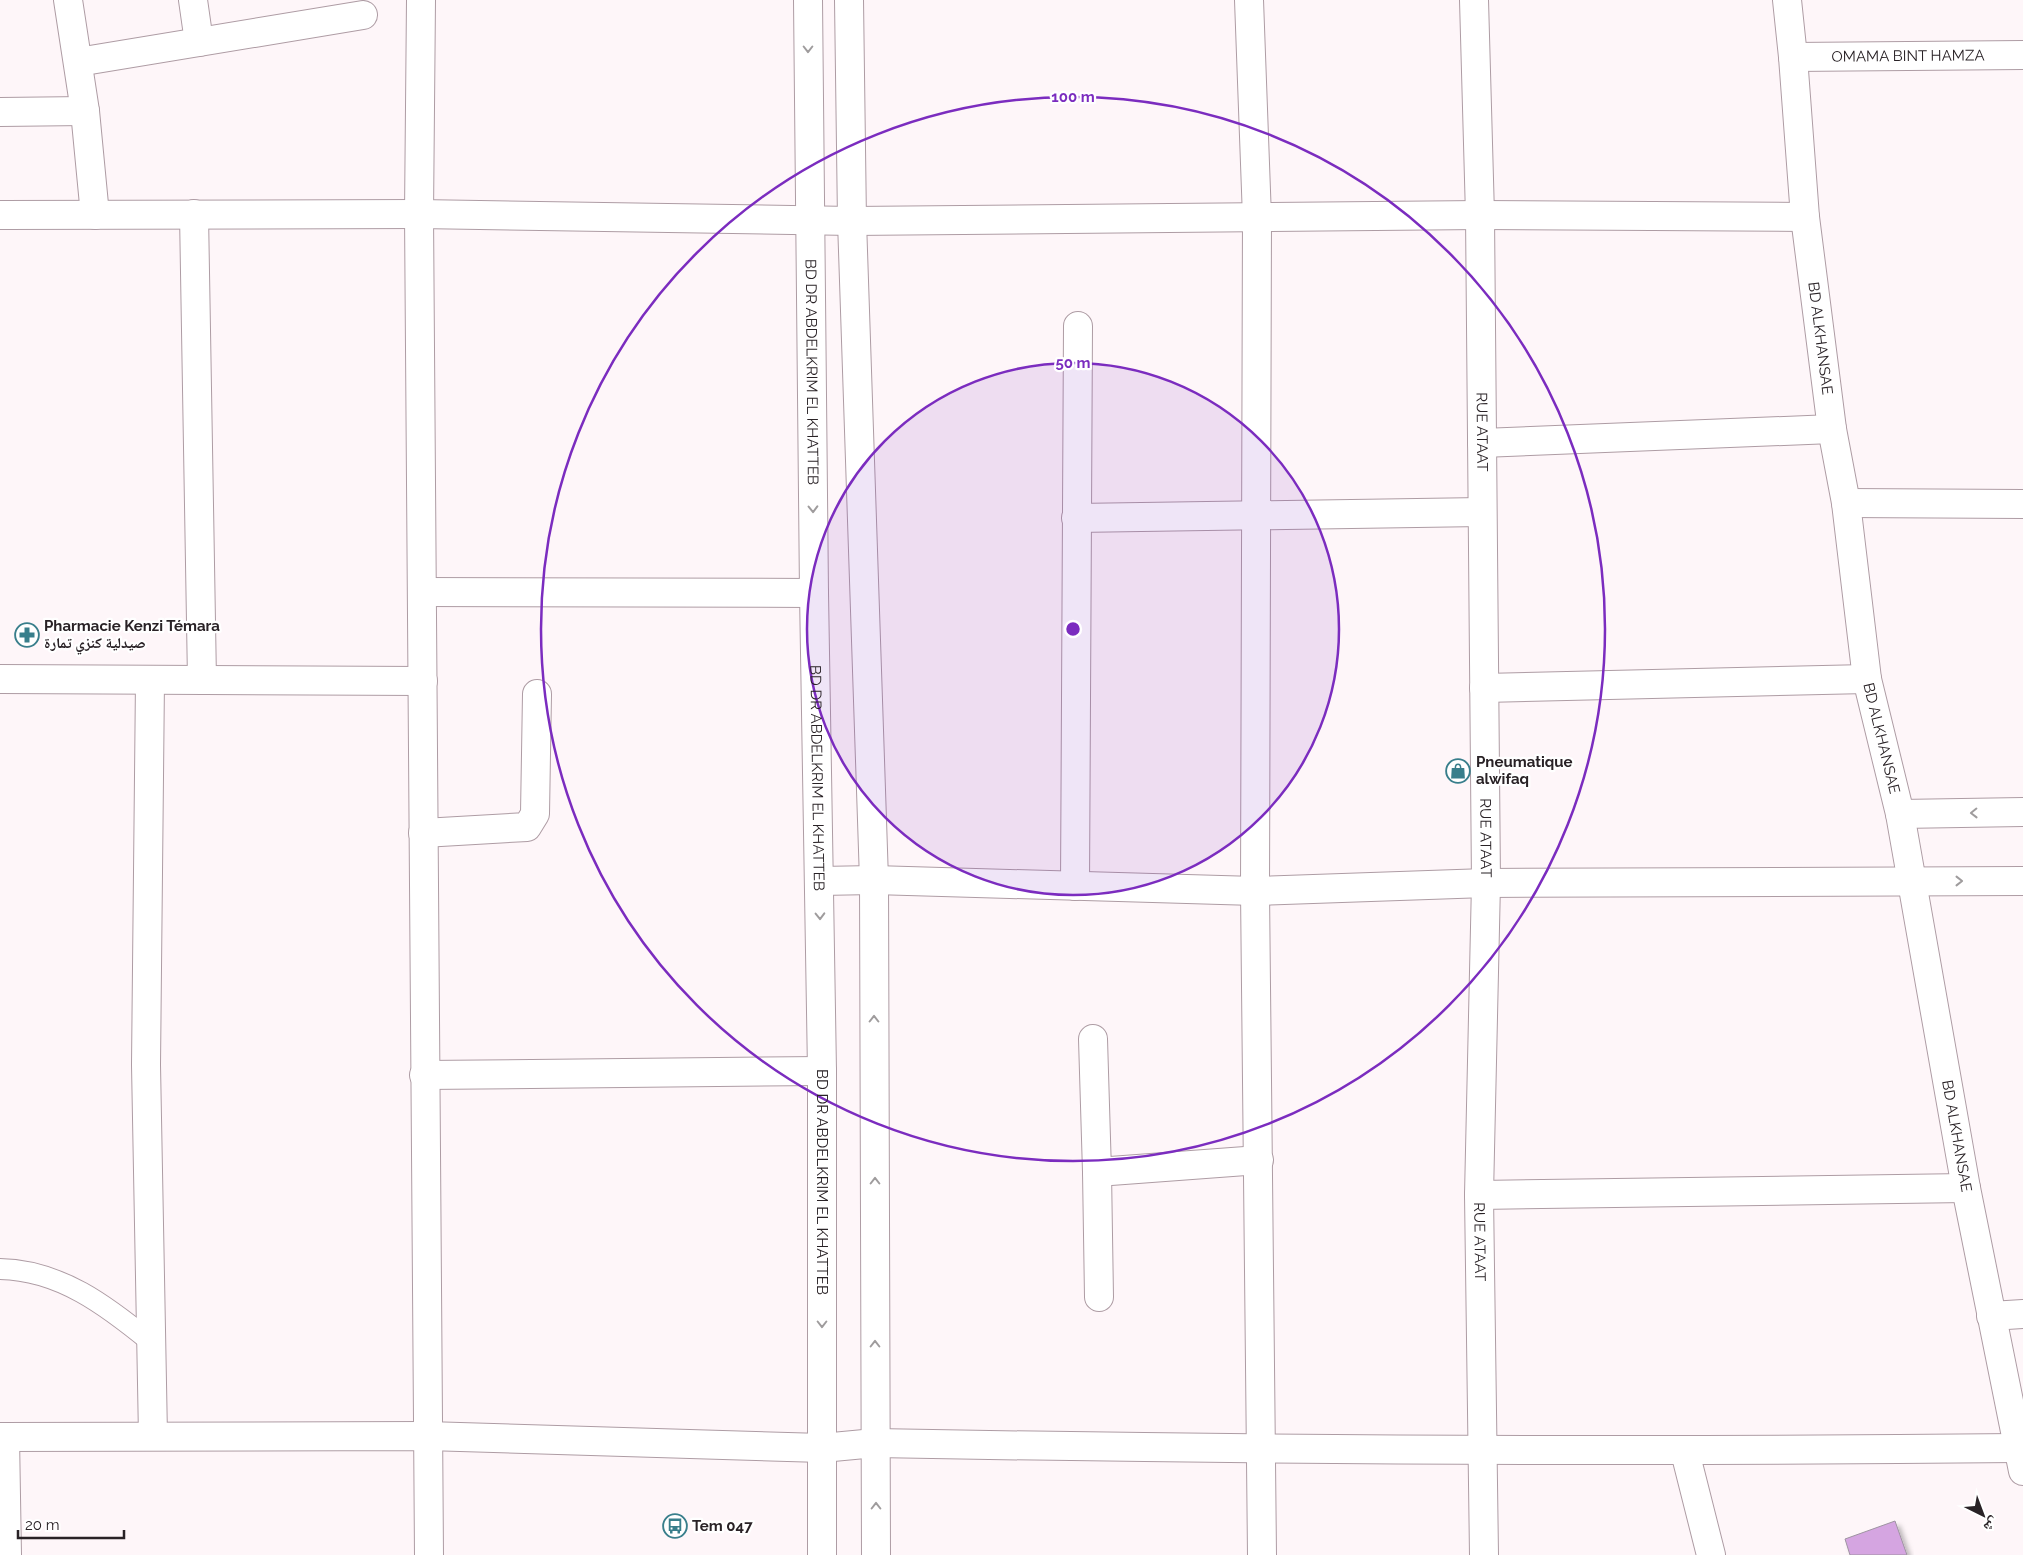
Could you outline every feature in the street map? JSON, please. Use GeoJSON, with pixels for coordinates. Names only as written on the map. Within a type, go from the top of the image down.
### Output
{"type":"FeatureCollection","features":[{"type":"Feature","properties":{"kind":"street"},"geometry":{"type":"LineString","coordinates":[[68,0],[86,111],[95,215]]}},
{"type":"Feature","properties":{"kind":"street"},"geometry":{"type":"LineString","coordinates":[[193,0],[199,42]]}},
{"type":"Feature","properties":{"kind":"street"},"geometry":{"type":"LineString","coordinates":[[421,0],[419,214],[429,1555]]}},
{"type":"Feature","properties":{"kind":"street","name":"BD DR ABDELKRIM EL KHATTEB"},"geometry":{"type":"LineString","coordinates":[[808,0],[809,219],[822,1071],[822,1555]]}},
{"type":"Feature","properties":{"kind":"street"},"geometry":{"type":"LineString","coordinates":[[849,0],[852,221],[874,880],[876,1555]]}},
{"type":"Feature","properties":{"kind":"street"},"geometry":{"type":"LineString","coordinates":[[1250,0],[1257,218],[1256,891],[1262,1555]]}},
{"type":"Feature","properties":{"kind":"street","name":"RUE ATAAT"},"geometry":{"type":"LineString","coordinates":[[1474,0],[1480,215],[1486,883],[1479,1196],[1484,1555]]}},
{"type":"Feature","properties":{"kind":"street","name":"BD ALKHANSAE"},"geometry":{"type":"LineString","coordinates":[[1787,0],[1794,57],[1805,217],[1832,430],[1846,502],[1867,679],[1900,814],[1910,881],[1966,1188],[2020,1459]]}},
{"type":"Feature","properties":{"kind":"street"},"geometry":{"type":"LineString","coordinates":[[78,62],[199,42],[310,12],[364,15]]}},
{"type":"Feature","properties":{"kind":"street","name":"OMAMA BINT HAMZA"},"geometry":{"type":"LineString","coordinates":[[1794,57],[2023,55]]}},
{"type":"Feature","properties":{"kind":"street"},"geometry":{"type":"LineString","coordinates":[[0,112],[86,111]]}},
{"type":"Feature","properties":{"kind":"street"},"geometry":{"type":"LineString","coordinates":[[194,214],[202,680]]}},
{"type":"Feature","properties":{"kind":"street"},"geometry":{"type":"LineString","coordinates":[[0,215],[419,214],[852,221],[1480,215],[1805,217]]}},
{"type":"Feature","properties":{"kind":"street"},"geometry":{"type":"LineString","coordinates":[[1075,886],[1078,326]]}},
{"type":"Feature","properties":{"kind":"street"},"geometry":{"type":"LineString","coordinates":[[1482,443],[1832,430]]}},
{"type":"Feature","properties":{"kind":"street"},"geometry":{"type":"LineString","coordinates":[[1846,502],[2023,504]]}},
{"type":"Feature","properties":{"kind":"street"},"geometry":{"type":"LineString","coordinates":[[1076,518],[1257,517],[1482,512]]}},
{"type":"Feature","properties":{"kind":"street"},"geometry":{"type":"LineString","coordinates":[[422,592],[814,593]]}},
{"type":"Feature","properties":{"kind":"street"},"geometry":{"type":"LineString","coordinates":[[0,679],[423,681]]}},
{"type":"Feature","properties":{"kind":"street"},"geometry":{"type":"LineString","coordinates":[[1484,688],[1867,679]]}},
{"type":"Feature","properties":{"kind":"street"},"geometry":{"type":"LineString","coordinates":[[150,680],[146,1065],[153,1436]]}},
{"type":"Feature","properties":{"kind":"street"},"geometry":{"type":"LineString","coordinates":[[423,833],[527,827],[535,814],[537,694]]}},
{"type":"Feature","properties":{"kind":"street"},"geometry":{"type":"LineString","coordinates":[[1900,814],[2023,812]]}},
{"type":"Feature","properties":{"kind":"street"},"geometry":{"type":"LineString","coordinates":[[820,881],[874,880],[1256,891],[1486,883],[2023,881]]}},
{"type":"Feature","properties":{"kind":"street"},"geometry":{"type":"LineString","coordinates":[[1093,1039],[1099,1297]]}},
{"type":"Feature","properties":{"kind":"street"},"geometry":{"type":"LineString","coordinates":[[424,1075],[822,1071]]}},
{"type":"Feature","properties":{"kind":"street"},"geometry":{"type":"LineString","coordinates":[[1097,1172],[1259,1160]]}},
{"type":"Feature","properties":{"kind":"street"},"geometry":{"type":"LineString","coordinates":[[1479,1196],[1966,1188]]}},
{"type":"Feature","properties":{"kind":"street"},"geometry":{"type":"LineString","coordinates":[[1991,1316],[2023,1314]]}},
{"type":"Feature","properties":{"kind":"street"},"geometry":{"type":"LineString","coordinates":[[7,1555],[3,1437],[427,1436],[822,1448],[876,1443],[1262,1450],[1685,1452],[2020,1459]]}},
{"type":"Feature","properties":{"kind":"street"},"geometry":{"type":"LineString","coordinates":[[1685,1452],[1711,1555]]}},
{"type":"Feature","properties":{"kind":"lane"},"geometry":{"type":"LineString","coordinates":[[0,1269],[16,1269],[70,1284],[111,1309],[151,1342]]}},
{"type":"Feature","properties":{"kind":"building"},"geometry":{"type":"Polygon","coordinates":[[[1895,1521],[1907,1555],[1850,1555],[1845,1539],[1895,1521]]]}},
{"type":"Feature","properties":{"kind":"place","name":"Pharmacie Kenzi Témara صيدلية كنزي تمارة"},"geometry":{"type":"Point","coordinates":[27,635]}},
{"type":"Feature","properties":{"kind":"place","name":"Pneumatique alwifaq"},"geometry":{"type":"Point","coordinates":[1458,771]}},
{"type":"Feature","properties":{"kind":"place","name":"Tem 047"},"geometry":{"type":"Point","coordinates":[675,1526]}}]}
